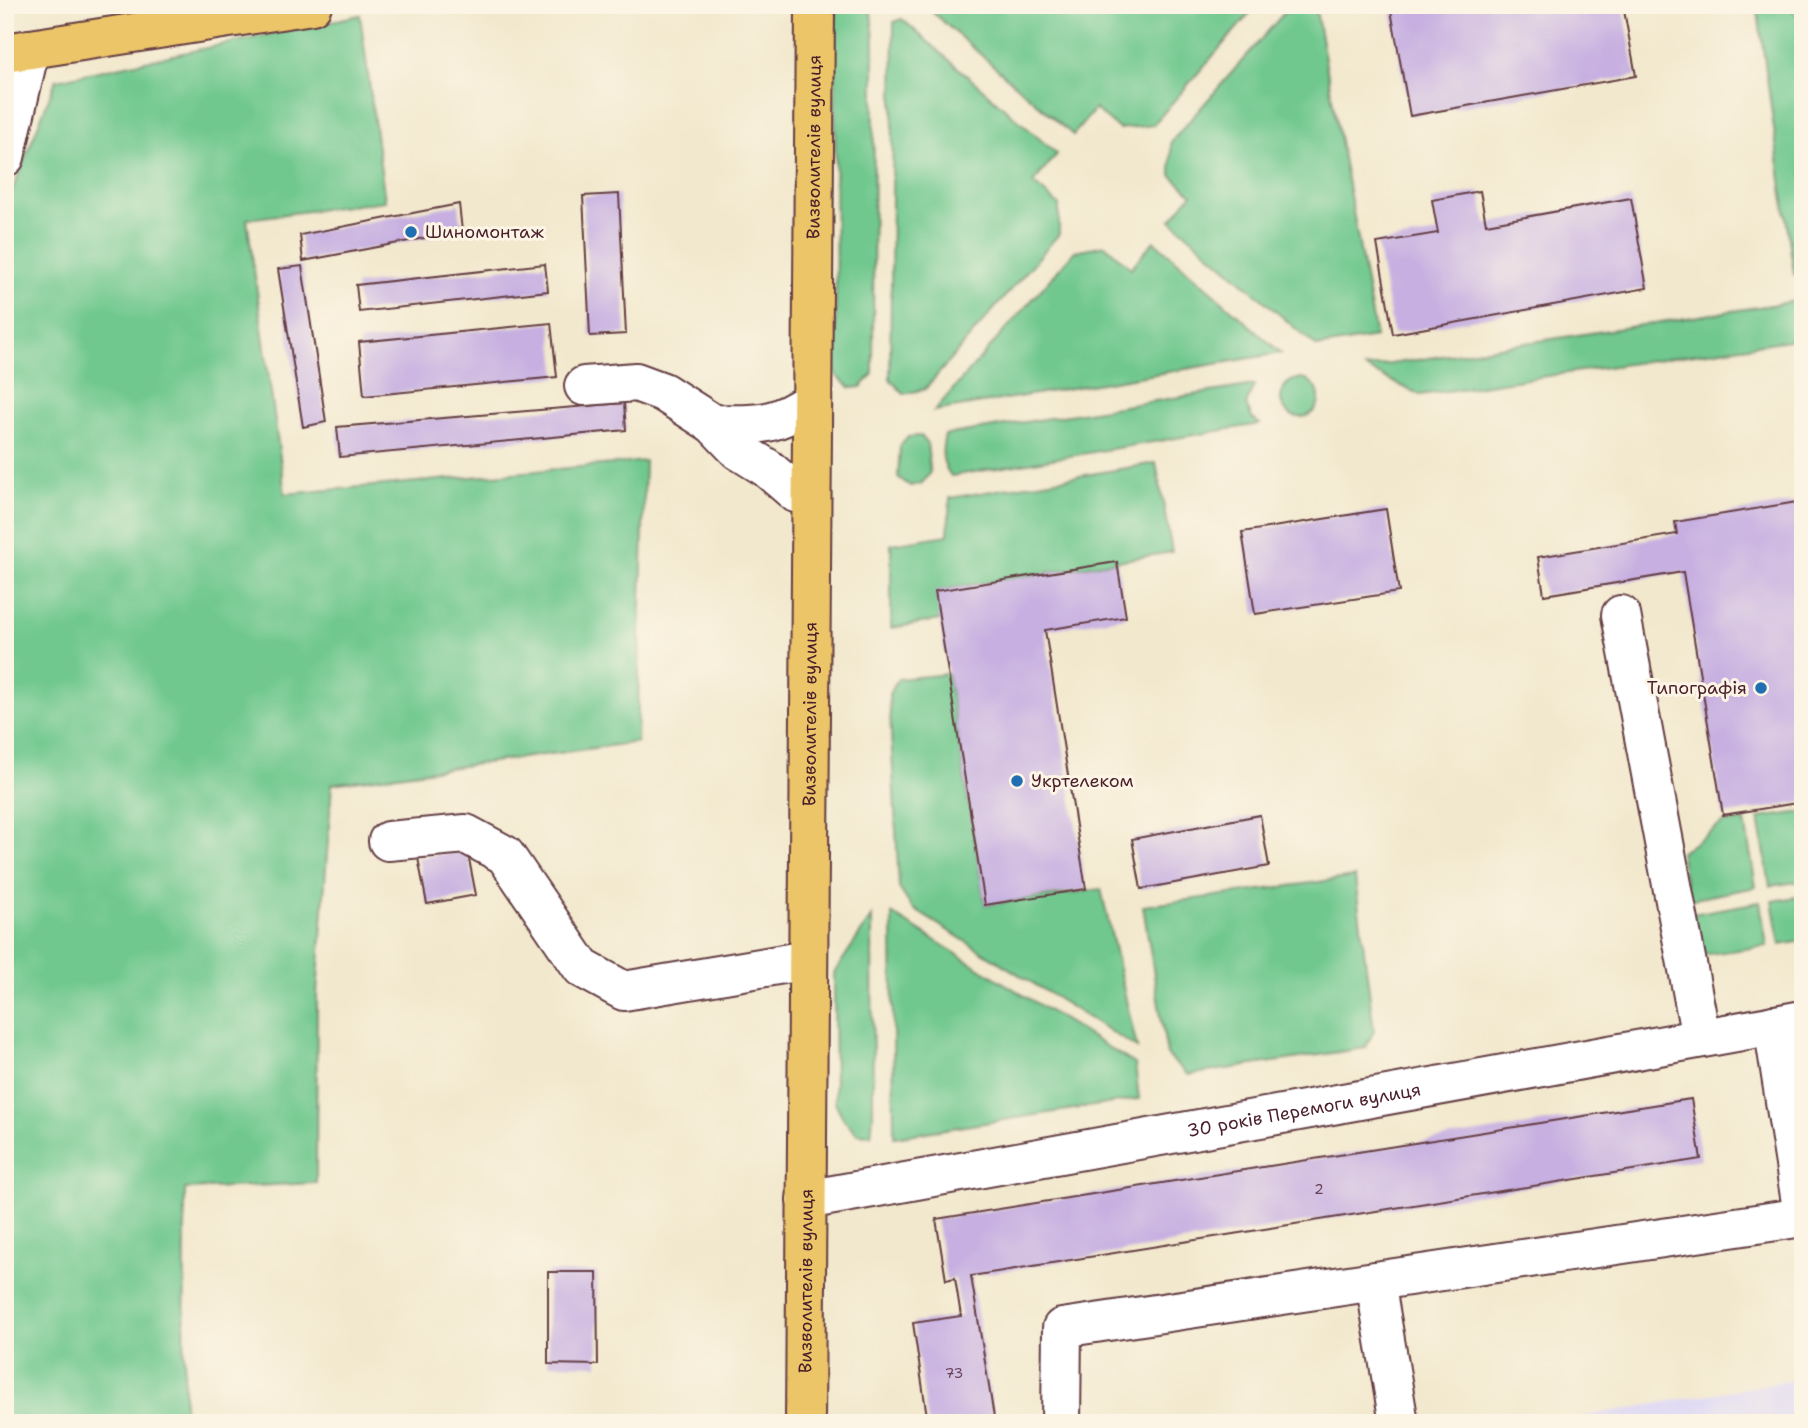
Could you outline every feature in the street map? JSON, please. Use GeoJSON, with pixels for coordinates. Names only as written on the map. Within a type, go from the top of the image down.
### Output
{"type":"FeatureCollection","features":[{"type":"Feature","properties":{"kind":"main road"},"geometry":{"type":"LineString","coordinates":[[18,51],[312,5]]}},
{"type":"Feature","properties":{"kind":"main road","name":"Визволителів вулиця"},"geometry":{"type":"LineString","coordinates":[[805,1423],[815,5]]}},
{"type":"Feature","properties":{"kind":"street"},"geometry":{"type":"LineString","coordinates":[[5,157],[18,51]]}},
{"type":"Feature","properties":{"kind":"street"},"geometry":{"type":"LineString","coordinates":[[584,386],[636,382],[663,392],[713,424],[738,450],[767,468],[796,493],[810,493]]}},
{"type":"Feature","properties":{"kind":"street"},"geometry":{"type":"LineString","coordinates":[[713,424],[760,426],[792,414],[811,401]]}},
{"type":"Feature","properties":{"kind":"street"},"geometry":{"type":"LineString","coordinates":[[1621,615],[1701,1038]]}},
{"type":"Feature","properties":{"kind":"street"},"geometry":{"type":"LineString","coordinates":[[388,841],[466,835],[505,855],[582,968],[624,991],[807,960]]}},
{"type":"Feature","properties":{"kind":"street"},"geometry":{"type":"LineString","coordinates":[[1061,1423],[1062,1328],[1803,1216],[1788,1022]]}},
{"type":"Feature","properties":{"kind":"street","name":"30 років Перемоги вулиця"},"geometry":{"type":"LineString","coordinates":[[806,1200],[1788,1022]]}},
{"type":"Feature","properties":{"kind":"street"},"geometry":{"type":"LineString","coordinates":[[1375,1281],[1399,1423]]}},
{"type":"Feature","properties":{"kind":"shaded area"},"geometry":{"type":"Polygon","coordinates":[[[1803,1378],[1803,1423],[1545,1423],[1803,1378]]]}},
{"type":"Feature","properties":{"kind":"green space"},"geometry":{"type":"Polygon","coordinates":[[[842,5],[870,5],[874,36],[873,374],[861,387],[851,388],[836,375],[835,25],[837,9],[842,5]]]}},
{"type":"Feature","properties":{"kind":"green space"},"geometry":{"type":"Polygon","coordinates":[[[924,5],[1257,5],[1153,125],[1119,129],[1095,109],[1073,135],[924,5]]]}},
{"type":"Feature","properties":{"kind":"green space"},"geometry":{"type":"Polygon","coordinates":[[[1291,5],[1315,5],[1376,337],[1317,347],[1171,220],[1192,194],[1171,175],[1171,142],[1291,5]]]}},
{"type":"Feature","properties":{"kind":"green space"},"geometry":{"type":"Polygon","coordinates":[[[1757,5],[1786,5],[1803,20],[1803,274],[1794,275],[1757,5]]]}},
{"type":"Feature","properties":{"kind":"green space"},"geometry":{"type":"Polygon","coordinates":[[[360,15],[385,201],[247,219],[285,494],[645,461],[637,742],[332,784],[317,994],[316,1183],[185,1189],[184,1423],[5,1423],[5,209],[56,80],[360,15]]]}},
{"type":"Feature","properties":{"kind":"green space"},"geometry":{"type":"Polygon","coordinates":[[[902,19],[1057,154],[1033,183],[1059,205],[1059,234],[925,389],[904,394],[890,379],[894,22],[902,19]]]}},
{"type":"Feature","properties":{"kind":"green space"},"geometry":{"type":"Polygon","coordinates":[[[1154,241],[1281,353],[934,411],[1075,251],[1105,245],[1131,268],[1154,241]]]}},
{"type":"Feature","properties":{"kind":"green space"},"geometry":{"type":"Polygon","coordinates":[[[1803,300],[1803,338],[1420,395],[1365,368],[1803,300]]]}},
{"type":"Feature","properties":{"kind":"green space"},"geometry":{"type":"Polygon","coordinates":[[[1300,379],[1314,384],[1319,398],[1314,412],[1300,417],[1286,412],[1281,398],[1286,384],[1300,379]]]}},
{"type":"Feature","properties":{"kind":"green space"},"geometry":{"type":"Polygon","coordinates":[[[1254,385],[1246,405],[1252,418],[1260,424],[951,476],[944,461],[945,435],[1254,385]]]}},
{"type":"Feature","properties":{"kind":"green space"},"geometry":{"type":"Polygon","coordinates":[[[921,436],[927,443],[930,472],[922,483],[910,486],[898,477],[900,446],[908,437],[921,436]]]}},
{"type":"Feature","properties":{"kind":"green space"},"geometry":{"type":"Polygon","coordinates":[[[1156,463],[1172,552],[936,591],[940,620],[891,628],[891,544],[948,535],[950,498],[1156,463]]]}},
{"type":"Feature","properties":{"kind":"green space"},"geometry":{"type":"Polygon","coordinates":[[[948,674],[985,905],[1101,889],[1137,1048],[912,908],[899,888],[889,694],[898,679],[948,674]]]}},
{"type":"Feature","properties":{"kind":"green space"},"geometry":{"type":"Polygon","coordinates":[[[1803,812],[1803,881],[1770,886],[1759,818],[1803,812]]]}},
{"type":"Feature","properties":{"kind":"green space"},"geometry":{"type":"Polygon","coordinates":[[[1745,821],[1756,887],[1689,900],[1680,853],[1723,823],[1745,821]]]}},
{"type":"Feature","properties":{"kind":"green space"},"geometry":{"type":"Polygon","coordinates":[[[1355,877],[1374,1031],[1365,1048],[1188,1075],[1167,1055],[1143,906],[1355,877]]]}},
{"type":"Feature","properties":{"kind":"green space"},"geometry":{"type":"Polygon","coordinates":[[[1803,896],[1803,941],[1780,945],[1772,901],[1803,896]]]}},
{"type":"Feature","properties":{"kind":"green space"},"geometry":{"type":"Polygon","coordinates":[[[1760,902],[1767,946],[1701,955],[1692,914],[1760,902]]]}},
{"type":"Feature","properties":{"kind":"green space"},"geometry":{"type":"Polygon","coordinates":[[[892,914],[1135,1064],[1139,1099],[894,1137],[892,914]]]}},
{"type":"Feature","properties":{"kind":"green space"},"geometry":{"type":"Polygon","coordinates":[[[872,916],[871,1135],[858,1134],[844,1120],[835,1102],[834,973],[872,916]]]}},
{"type":"Feature","properties":{"kind":"building"},"geometry":{"type":"Polygon","coordinates":[[[1390,5],[1623,5],[1636,76],[1410,116],[1390,5]]]}},
{"type":"Feature","properties":{"kind":"building"},"geometry":{"type":"Polygon","coordinates":[[[1480,191],[1486,224],[1631,198],[1647,288],[1393,334],[1377,243],[1438,233],[1432,200],[1480,191]]]}},
{"type":"Feature","properties":{"kind":"building"},"geometry":{"type":"Polygon","coordinates":[[[619,194],[626,334],[590,336],[583,196],[619,194]]]}},
{"type":"Feature","properties":{"kind":"building"},"geometry":{"type":"Polygon","coordinates":[[[459,204],[462,231],[303,261],[300,235],[459,204]]]}},
{"type":"Feature","properties":{"kind":"building"},"geometry":{"type":"Polygon","coordinates":[[[545,264],[548,291],[359,312],[356,285],[545,264]]]}},
{"type":"Feature","properties":{"kind":"building"},"geometry":{"type":"Polygon","coordinates":[[[302,266],[326,422],[303,427],[278,269],[302,266]]]}},
{"type":"Feature","properties":{"kind":"building"},"geometry":{"type":"Polygon","coordinates":[[[551,323],[557,377],[364,396],[359,342],[551,323]]]}},
{"type":"Feature","properties":{"kind":"building"},"geometry":{"type":"Polygon","coordinates":[[[624,403],[626,430],[340,457],[337,427],[624,403]]]}},
{"type":"Feature","properties":{"kind":"building"},"geometry":{"type":"Polygon","coordinates":[[[1803,501],[1803,802],[1723,815],[1683,572],[1544,595],[1538,557],[1677,534],[1675,522],[1803,501]]]}},
{"type":"Feature","properties":{"kind":"building"},"geometry":{"type":"Polygon","coordinates":[[[1386,509],[1399,592],[1255,614],[1242,532],[1386,509]]]}},
{"type":"Feature","properties":{"kind":"building","name":"Укртелеком"},"geometry":{"type":"Polygon","coordinates":[[[1117,562],[1126,617],[1045,630],[1086,889],[985,905],[935,591],[1117,562]]]}},
{"type":"Feature","properties":{"kind":"building"},"geometry":{"type":"Polygon","coordinates":[[[1260,815],[1269,866],[1141,889],[1132,839],[1260,815]]]}},
{"type":"Feature","properties":{"kind":"building"},"geometry":{"type":"Polygon","coordinates":[[[467,849],[476,895],[427,904],[418,858],[467,849]]]}},
{"type":"Feature","properties":{"kind":"building"},"geometry":{"type":"Polygon","coordinates":[[[1691,1099],[1701,1159],[971,1276],[995,1423],[928,1423],[913,1323],[961,1316],[955,1278],[946,1280],[936,1219],[1691,1099]]]}},
{"type":"Feature","properties":{"kind":"building"},"geometry":{"type":"Polygon","coordinates":[[[548,1272],[597,1272],[598,1365],[548,1364],[548,1272]]]}},
{"type":"Feature","properties":{"kind":"place","name":"Шиномонтаж"},"geometry":{"type":"Point","coordinates":[411,232]}},
{"type":"Feature","properties":{"kind":"place","name":"Типографія"},"geometry":{"type":"Point","coordinates":[1761,688]}},
{"type":"Feature","properties":{"kind":"place","name":"Укртелеком"},"geometry":{"type":"Point","coordinates":[1017,781]}}]}
